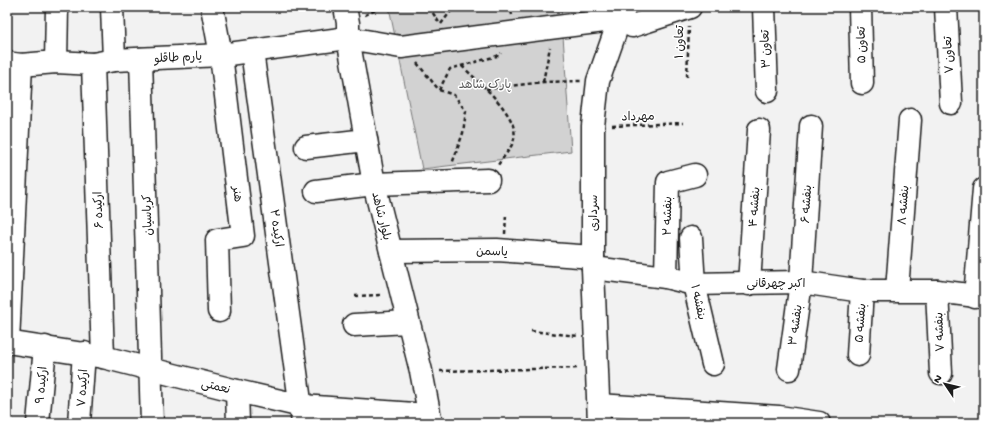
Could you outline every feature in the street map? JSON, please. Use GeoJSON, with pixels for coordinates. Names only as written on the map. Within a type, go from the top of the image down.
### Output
{"type":"FeatureCollection","features":[{"type":"Feature","properties":{"kind":"street"},"geometry":{"type":"LineString","coordinates":[[56,62],[57,7]]}},
{"type":"Feature","properties":{"kind":"street","name":"ارکیده ۶"},"geometry":{"type":"LineString","coordinates":[[94,355],[104,62],[112,7]]}},
{"type":"Feature","properties":{"kind":"street"},"geometry":{"type":"LineString","coordinates":[[212,7],[221,55]]}},
{"type":"Feature","properties":{"kind":"street","name":"بلوار شاهد"},"geometry":{"type":"LineString","coordinates":[[345,7],[348,23],[348,38],[374,184],[421,371],[430,419]]}},
{"type":"Feature","properties":{"kind":"street"},"geometry":{"type":"LineString","coordinates":[[622,13],[632,26],[690,7]]}},
{"type":"Feature","properties":{"kind":"street","name":"تعاون ۳"},"geometry":{"type":"LineString","coordinates":[[764,7],[766,91]]}},
{"type":"Feature","properties":{"kind":"street","name":"تعاون ۵"},"geometry":{"type":"LineString","coordinates":[[860,7],[862,83]]}},
{"type":"Feature","properties":{"kind":"street","name":"تعاون ۷"},"geometry":{"type":"LineString","coordinates":[[946,7],[951,103]]}},
{"type":"Feature","properties":{"kind":"street","name":"یارم طاقلو"},"geometry":{"type":"LineString","coordinates":[[14,64],[104,62],[221,55],[348,38],[401,47],[553,27],[622,13]]}},
{"type":"Feature","properties":{"kind":"street","name":"سرداری"},"geometry":{"type":"LineString","coordinates":[[599,414],[593,263],[593,126],[598,81],[622,13]]}},
{"type":"Feature","properties":{"kind":"street","name":"ارکیده ۲"},"geometry":{"type":"LineString","coordinates":[[252,51],[302,414]]}},
{"type":"Feature","properties":{"kind":"street","name":"هنر"},"geometry":{"type":"LineString","coordinates":[[219,311],[217,240],[243,236],[221,55]]}},
{"type":"Feature","properties":{"kind":"street","name":"کرباسیان"},"geometry":{"type":"LineString","coordinates":[[141,59],[152,371],[152,423]]}},
{"type":"Feature","properties":{"kind":"street"},"geometry":{"type":"LineString","coordinates":[[7,342],[14,64]]}},
{"type":"Feature","properties":{"kind":"street","name":"بنفشه ۸"},"geometry":{"type":"LineString","coordinates":[[897,290],[910,120]]}},
{"type":"Feature","properties":{"kind":"street","name":"بنفشه ۶"},"geometry":{"type":"LineString","coordinates":[[801,282],[812,126]]}},
{"type":"Feature","properties":{"kind":"street","name":"بنفشه ۴"},"geometry":{"type":"LineString","coordinates":[[749,284],[759,130]]}},
{"type":"Feature","properties":{"kind":"street"},"geometry":{"type":"LineString","coordinates":[[306,147],[366,140]]}},
{"type":"Feature","properties":{"kind":"street","name":"بنفشه ۲"},"geometry":{"type":"LineString","coordinates":[[666,278],[668,182],[695,175]]}},
{"type":"Feature","properties":{"kind":"street"},"geometry":{"type":"LineString","coordinates":[[316,191],[374,184],[488,180]]}},
{"type":"Feature","properties":{"kind":"street"},"geometry":{"type":"LineString","coordinates":[[980,297],[984,189]]}},
{"type":"Feature","properties":{"kind":"street","name":"بنفشه ۱"},"geometry":{"type":"LineString","coordinates":[[691,238],[694,284],[712,364]]}},
{"type":"Feature","properties":{"kind":"street","name":"یاسمن"},"geometry":{"type":"LineString","coordinates":[[391,251],[496,250],[593,263]]}},
{"type":"Feature","properties":{"kind":"street","name":"اکبر چهرقانی"},"geometry":{"type":"LineString","coordinates":[[593,263],[694,284],[801,282],[862,291],[937,291],[980,297]]}},
{"type":"Feature","properties":{"kind":"street","name":"بنفشه ۳"},"geometry":{"type":"LineString","coordinates":[[789,369],[801,282]]}},
{"type":"Feature","properties":{"kind":"street","name":"بنفشه ۵"},"geometry":{"type":"LineString","coordinates":[[858,355],[862,291]]}},
{"type":"Feature","properties":{"kind":"street","name":"بنفشه ۷"},"geometry":{"type":"LineString","coordinates":[[937,291],[941,373]]}},
{"type":"Feature","properties":{"kind":"street"},"geometry":{"type":"LineString","coordinates":[[354,325],[408,322]]}},
{"type":"Feature","properties":{"kind":"street","name":"نعمتی"},"geometry":{"type":"LineString","coordinates":[[7,342],[94,355],[152,371],[237,391],[302,414],[430,419]]}},
{"type":"Feature","properties":{"kind":"street","name":"ارکیده ۹"},"geometry":{"type":"LineString","coordinates":[[38,423],[45,347]]}},
{"type":"Feature","properties":{"kind":"street","name":"ارکیده ۷"},"geometry":{"type":"LineString","coordinates":[[79,423],[94,355]]}},
{"type":"Feature","properties":{"kind":"street"},"geometry":{"type":"LineString","coordinates":[[237,391],[238,423]]}},
{"type":"Feature","properties":{"kind":"street"},"geometry":{"type":"LineString","coordinates":[[599,414],[779,417],[819,423]]}},
{"type":"Feature","properties":{"kind":"path"},"geometry":{"type":"LineString","coordinates":[[429,7],[440,24]]}},
{"type":"Feature","properties":{"kind":"path","name":"تعاون ۱"},"geometry":{"type":"LineString","coordinates":[[688,76],[690,7]]}},
{"type":"Feature","properties":{"kind":"path"},"geometry":{"type":"LineString","coordinates":[[543,82],[553,27]]}},
{"type":"Feature","properties":{"kind":"path"},"geometry":{"type":"LineString","coordinates":[[401,47],[439,90],[454,95],[466,111],[463,133],[446,182]]}},
{"type":"Feature","properties":{"kind":"path"},"geometry":{"type":"LineString","coordinates":[[462,66],[486,89],[512,121],[514,138],[488,180]]}},
{"type":"Feature","properties":{"kind":"path"},"geometry":{"type":"LineString","coordinates":[[486,89],[543,82],[598,81]]}},
{"type":"Feature","properties":{"kind":"path","name":"مهرداد"},"geometry":{"type":"LineString","coordinates":[[593,126],[683,123]]}},
{"type":"Feature","properties":{"kind":"path"},"geometry":{"type":"LineString","coordinates":[[355,296],[402,295]]}},
{"type":"Feature","properties":{"kind":"path"},"geometry":{"type":"LineString","coordinates":[[531,331],[596,339]]}},
{"type":"Feature","properties":{"kind":"path"},"geometry":{"type":"LineString","coordinates":[[421,371],[598,367]]}},
{"type":"Feature","properties":{"kind":"green space","name":"پارک شاهد"},"geometry":{"type":"Polygon","coordinates":[[[389,7],[561,7],[571,151],[422,169],[389,7]]]}}]}
